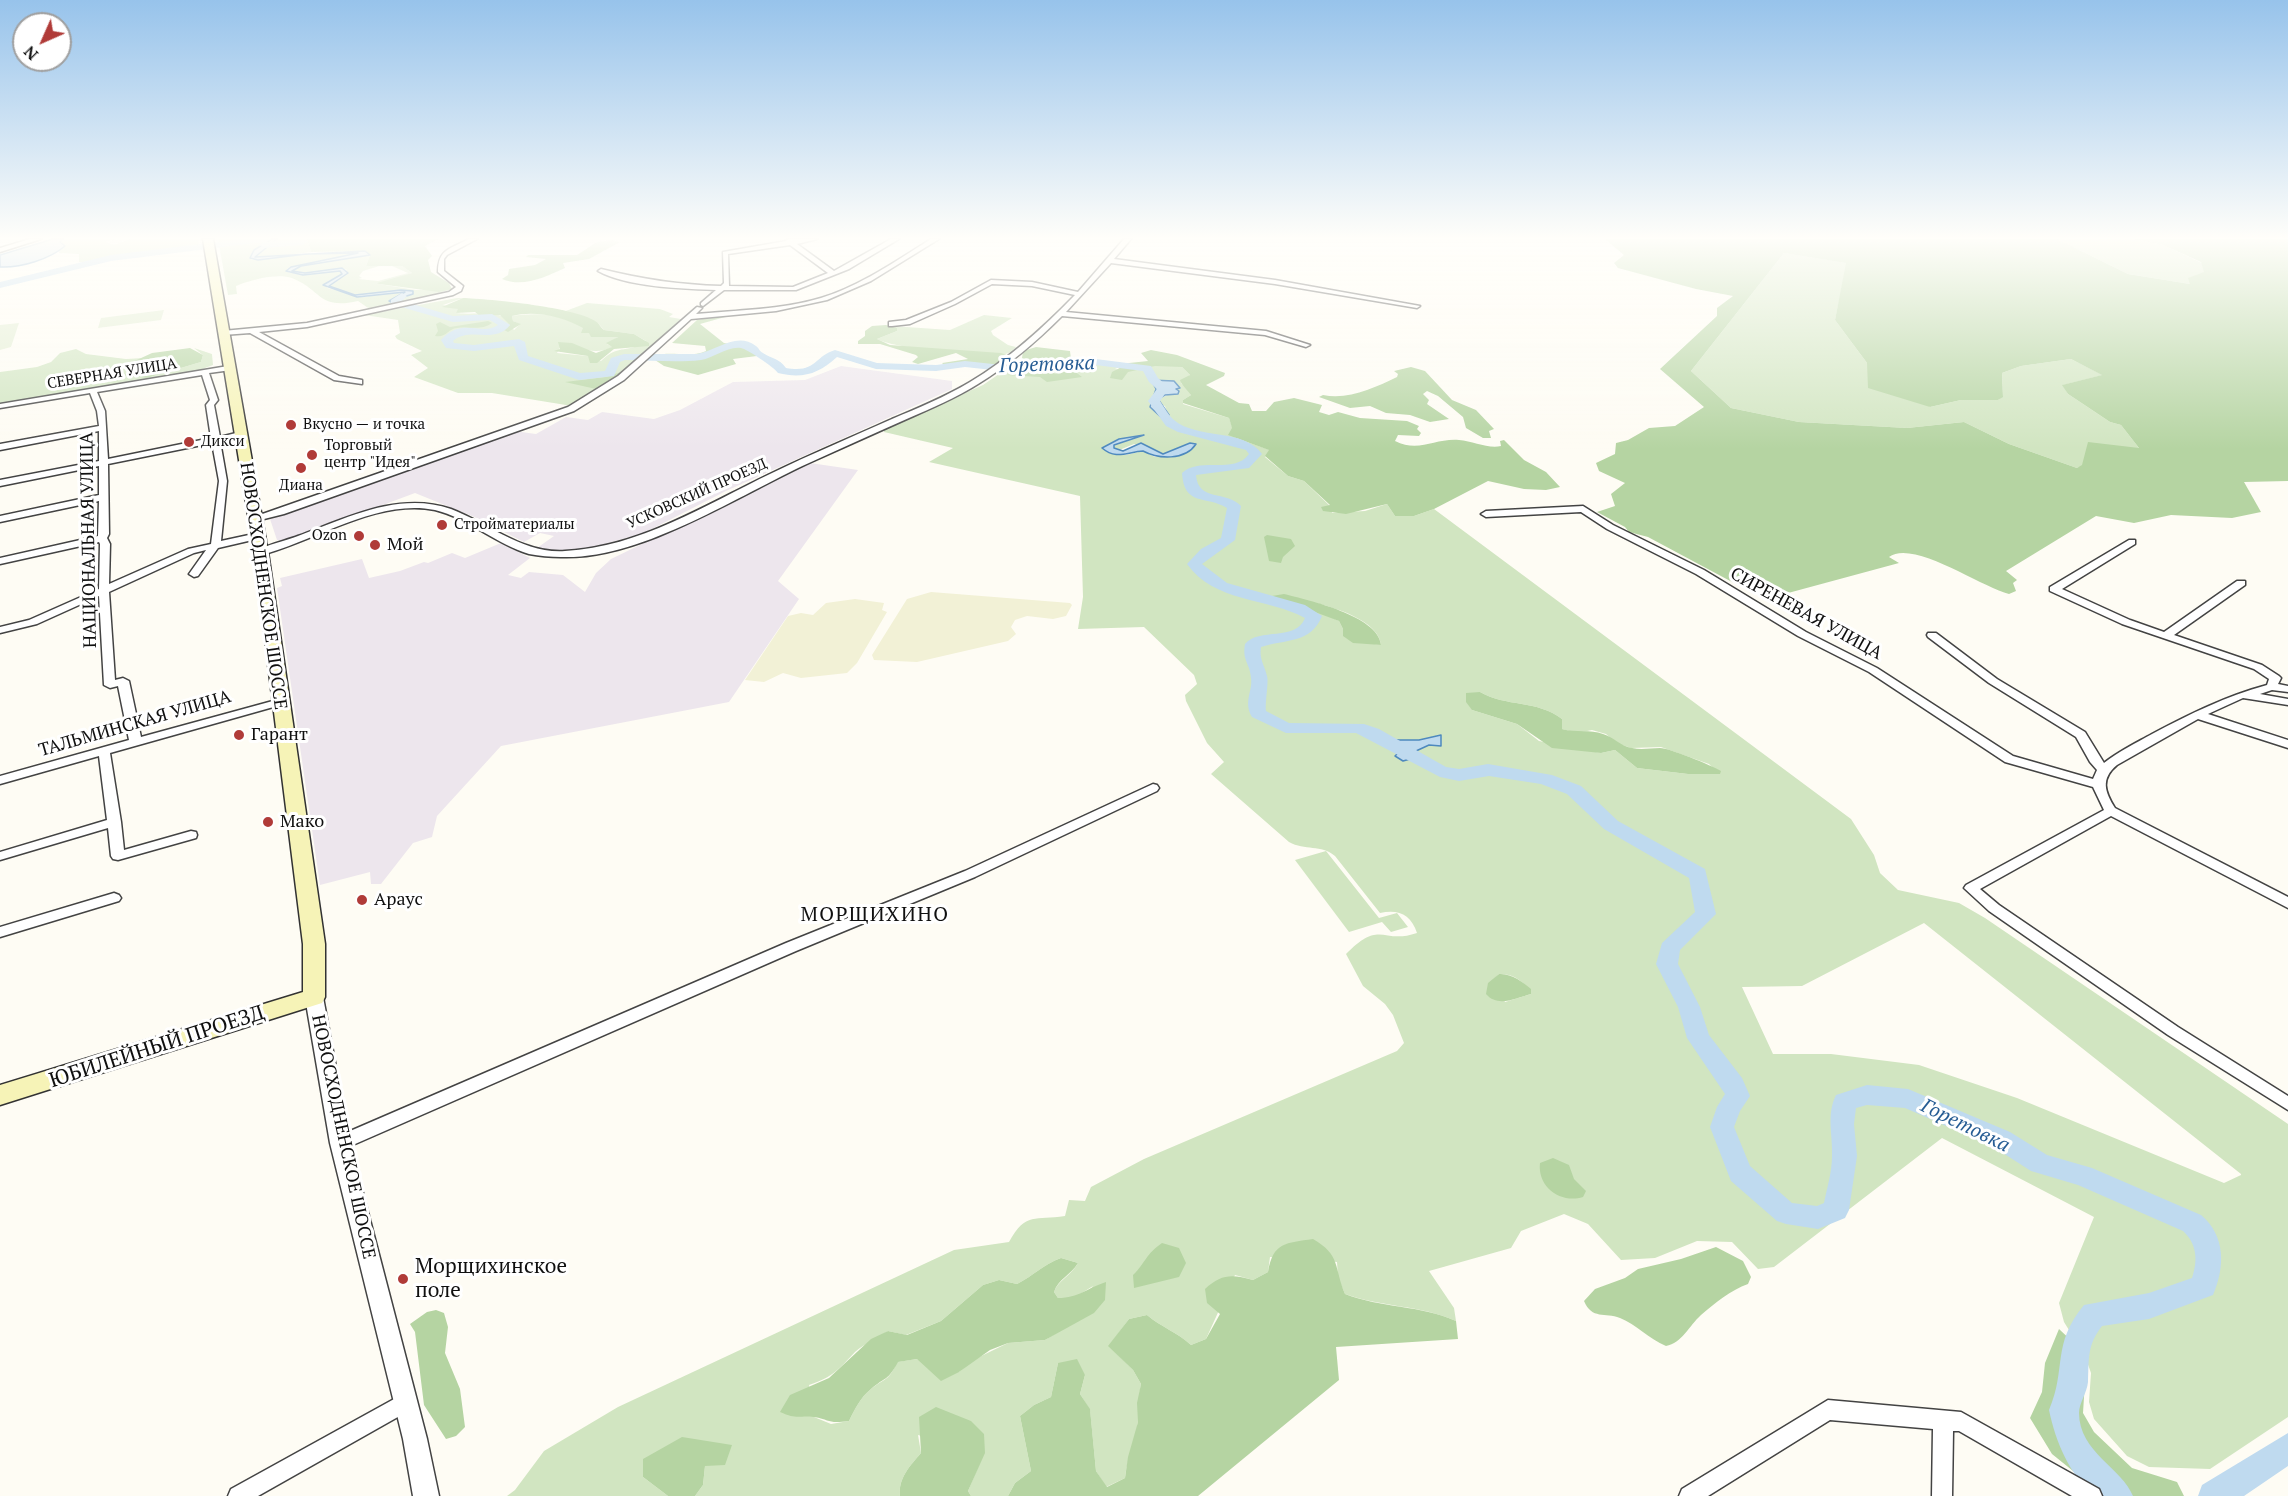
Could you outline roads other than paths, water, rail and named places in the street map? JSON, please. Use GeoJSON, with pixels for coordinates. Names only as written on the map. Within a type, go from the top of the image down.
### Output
{"type":"FeatureCollection","features":[{"type":"Feature","properties":{"kind":"main road","name":"НОВОСХОДНЕНСКОЕ ШОССЕ"},"geometry":{"type":"LineString","coordinates":[[218,309],[260,544],[314,944],[314,998]]}},
{"type":"Feature","properties":{"kind":"main road","name":"ЮБИЛЕЙНЫЙ ПРОЕЗД"},"geometry":{"type":"LineString","coordinates":[[0,1095],[314,998]]}},
{"type":"Feature","properties":{"kind":"street"},"geometry":{"type":"LineString","coordinates":[[222,333],[307,325],[383,309]]}},
{"type":"Feature","properties":{"kind":"street"},"geometry":{"type":"LineString","coordinates":[[256,518],[281,512],[484,438],[567,411],[613,383],[697,309]]}},
{"type":"Feature","properties":{"kind":"street"},"geometry":{"type":"LineString","coordinates":[[687,317],[761,309]]}},
{"type":"Feature","properties":{"kind":"street"},"geometry":{"type":"LineString","coordinates":[[892,324],[906,322],[939,309]]}},
{"type":"Feature","properties":{"kind":"street","name":"УСКОВСКИЙ ПРОЕЗД"},"geometry":{"type":"LineString","coordinates":[[0,630],[33,622],[191,552],[216,544],[260,544],[413,505],[438,507],[520,546],[546,555],[584,552],[608,547],[667,527],[776,474],[945,399],[1000,367],[1067,309]]}},
{"type":"Feature","properties":{"kind":"street"},"geometry":{"type":"LineString","coordinates":[[1063,314],[1256,331],[1278,335],[1306,345]]}},
{"type":"Feature","properties":{"kind":"street"},"geometry":{"type":"LineString","coordinates":[[251,330],[337,378],[359,382]]}},
{"type":"Feature","properties":{"kind":"street","name":"СЕВЕРНАЯ УЛИЦА"},"geometry":{"type":"LineString","coordinates":[[0,406],[228,368]]}},
{"type":"Feature","properties":{"kind":"street"},"geometry":{"type":"LineString","coordinates":[[194,574],[216,544],[223,481],[210,405],[214,400],[205,372]]}},
{"type":"Feature","properties":{"kind":"street","name":"НАЦИОНАЛЬНАЯ УЛИЦА"},"geometry":{"type":"LineString","coordinates":[[93,391],[101,411],[103,428],[104,534],[102,538],[105,544],[104,590],[110,685],[123,681],[136,743]]}},
{"type":"Feature","properties":{"kind":"street"},"geometry":{"type":"LineString","coordinates":[[0,447],[103,428]]}},
{"type":"Feature","properties":{"kind":"street"},"geometry":{"type":"LineString","coordinates":[[0,483],[240,435]]}},
{"type":"Feature","properties":{"kind":"street"},"geometry":{"type":"LineString","coordinates":[[0,519],[104,497]]}},
{"type":"Feature","properties":{"kind":"street","name":"СИРЕНЕВАЯ УЛИЦА"},"geometry":{"type":"LineString","coordinates":[[1486,514],[1583,509],[1610,527],[1700,572],[1802,634],[1873,670],[2009,759],[2022,765],[2064,773],[2099,785]]}},
{"type":"Feature","properties":{"kind":"street"},"geometry":{"type":"LineString","coordinates":[[0,561],[102,538]]}},
{"type":"Feature","properties":{"kind":"street"},"geometry":{"type":"LineString","coordinates":[[2132,542],[2054,589],[2099,611],[2258,667],[2275,678],[2272,687]]}},
{"type":"Feature","properties":{"kind":"street"},"geometry":{"type":"LineString","coordinates":[[2165,636],[2241,583]]}},
{"type":"Feature","properties":{"kind":"street"},"geometry":{"type":"LineString","coordinates":[[1932,635],[1993,681],[2081,735],[2096,762],[2104,769]]}},
{"type":"Feature","properties":{"kind":"street"},"geometry":{"type":"LineString","coordinates":[[2288,689],[2272,687],[2241,695],[2131,749],[2104,769],[2099,785],[2103,799],[2111,811],[2288,903]]}},
{"type":"Feature","properties":{"kind":"street"},"geometry":{"type":"LineString","coordinates":[[2241,695],[2288,702]]}},
{"type":"Feature","properties":{"kind":"street","name":"ТАЛЬМИНСКАЯ УЛИЦА"},"geometry":{"type":"LineString","coordinates":[[0,780],[280,702]]}},
{"type":"Feature","properties":{"kind":"street"},"geometry":{"type":"LineString","coordinates":[[2199,715],[2288,744]]}},
{"type":"Feature","properties":{"kind":"street"},"geometry":{"type":"LineString","coordinates":[[105,752],[118,856],[191,835]]}},
{"type":"Feature","properties":{"kind":"street"},"geometry":{"type":"LineString","coordinates":[[340,1143],[791,947],[970,874],[1153,788]]}},
{"type":"Feature","properties":{"kind":"street"},"geometry":{"type":"LineString","coordinates":[[2111,811],[1971,888],[1994,908],[2173,1031],[2288,1104]]}},
{"type":"Feature","properties":{"kind":"street"},"geometry":{"type":"LineString","coordinates":[[0,856],[115,822]]}},
{"type":"Feature","properties":{"kind":"street"},"geometry":{"type":"LineString","coordinates":[[0,932],[114,898]]}},
{"type":"Feature","properties":{"kind":"street","name":"НОВОСХОДНЕНСКОЕ ШОССЕ"},"geometry":{"type":"LineString","coordinates":[[314,998],[340,1143],[405,1402],[426,1496]]}},
{"type":"Feature","properties":{"kind":"street"},"geometry":{"type":"LineString","coordinates":[[238,1496],[405,1402]]}},
{"type":"Feature","properties":{"kind":"street"},"geometry":{"type":"LineString","coordinates":[[1689,1496],[1828,1410],[1961,1422],[2092,1496]]}},
{"type":"Feature","properties":{"kind":"street"},"geometry":{"type":"LineString","coordinates":[[1942,1496],[1943,1422]]}},
{"type":"Feature","properties":{"kind":"water"},"geometry":{"type":"Polygon","coordinates":[[[1151,380],[1174,381],[1180,388],[1176,389],[1179,391],[1178,394],[1165,395],[1158,399],[1169,415],[1163,419],[1150,407],[1156,389],[1151,380]]]}},
{"type":"Feature","properties":{"kind":"water"},"geometry":{"type":"Polygon","coordinates":[[[1144,435],[1114,445],[1114,448],[1123,451],[1141,443],[1163,454],[1190,443],[1196,444],[1191,450],[1171,457],[1156,456],[1143,451],[1112,454],[1102,448],[1119,439],[1144,435]]]}},
{"type":"Feature","properties":{"kind":"water"},"geometry":{"type":"Polygon","coordinates":[[[1371,734],[1391,740],[1419,740],[1441,735],[1441,746],[1429,745],[1416,751],[1414,758],[1403,761],[1395,756],[1398,753],[1396,750],[1371,734]]]}},
{"type":"Feature","properties":{"kind":"waterway","name":"Горетовка"},"geometry":{"type":"LineString","coordinates":[[418,309],[453,319],[492,317],[505,325],[495,332],[459,331],[447,340],[450,346],[474,348],[519,342],[523,358],[579,377],[610,374],[615,360],[624,357],[697,357],[710,355],[728,345],[739,344],[751,347],[758,355],[776,362],[782,371],[800,374],[820,367],[835,353],[876,366],[936,368],[965,364],[1002,368],[1080,360],[1147,368],[1153,380],[1163,388],[1154,401],[1170,423],[1182,429],[1251,447],[1256,454],[1244,465],[1189,473],[1190,484],[1198,494],[1219,499],[1234,506],[1228,540],[1206,552],[1194,564],[1207,577],[1222,586],[1237,592],[1284,603],[1314,616],[1311,624],[1298,634],[1253,644],[1251,657],[1260,678],[1256,693],[1258,713],[1286,728],[1358,728],[1373,733],[1440,771],[1459,775],[1477,774],[1488,770],[1545,779],[1574,790],[1611,825],[1698,874],[1706,914],[1681,935],[1670,948],[1667,964],[1689,1007],[1698,1038],[1734,1085],[1738,1096],[1729,1107],[1722,1127],[1740,1173],[1786,1213],[1818,1218],[1836,1210],[1845,1156],[1842,1124],[1845,1102],[1867,1095],[1908,1099],[2001,1139],[2040,1164],[2083,1176],[2192,1223],[2201,1231],[2209,1251],[2208,1271],[2203,1286],[2149,1306],[2094,1314],[2081,1331],[2075,1346],[2073,1388],[2064,1410],[2070,1435],[2089,1469],[2118,1496]]}},
{"type":"Feature","properties":{"kind":"waterway","name":"Горетовка"},"geometry":{"type":"LineString","coordinates":[[2213,1496],[2244,1479],[2288,1448]]}},
{"type":"Feature","properties":{"kind":"place","name":"Вкусно — и точка"},"geometry":{"type":"Point","coordinates":[291,425]}},
{"type":"Feature","properties":{"kind":"place","name":"Дикси"},"geometry":{"type":"Point","coordinates":[189,442]}},
{"type":"Feature","properties":{"kind":"place","name":"Торговый центр \"Идея\""},"geometry":{"type":"Point","coordinates":[312,455]}},
{"type":"Feature","properties":{"kind":"place","name":"Диана"},"geometry":{"type":"Point","coordinates":[301,468]}},
{"type":"Feature","properties":{"kind":"place","name":"Стройматериалы"},"geometry":{"type":"Point","coordinates":[442,525]}},
{"type":"Feature","properties":{"kind":"place","name":"Ozon"},"geometry":{"type":"Point","coordinates":[359,536]}},
{"type":"Feature","properties":{"kind":"place","name":"Мой"},"geometry":{"type":"Point","coordinates":[375,545]}},
{"type":"Feature","properties":{"kind":"place","name":"Гарант"},"geometry":{"type":"Point","coordinates":[239,735]}},
{"type":"Feature","properties":{"kind":"place","name":"Мако"},"geometry":{"type":"Point","coordinates":[268,822]}},
{"type":"Feature","properties":{"kind":"place","name":"Араус"},"geometry":{"type":"Point","coordinates":[362,900]}},
{"type":"Feature","properties":{"kind":"place","name":"Морщихинское поле"},"geometry":{"type":"Point","coordinates":[403,1279]}},
{"type":"Feature","properties":{"kind":"district","name":"МОРЩИХИНО"},"geometry":{"type":"Point","coordinates":[875,915]}}]}
